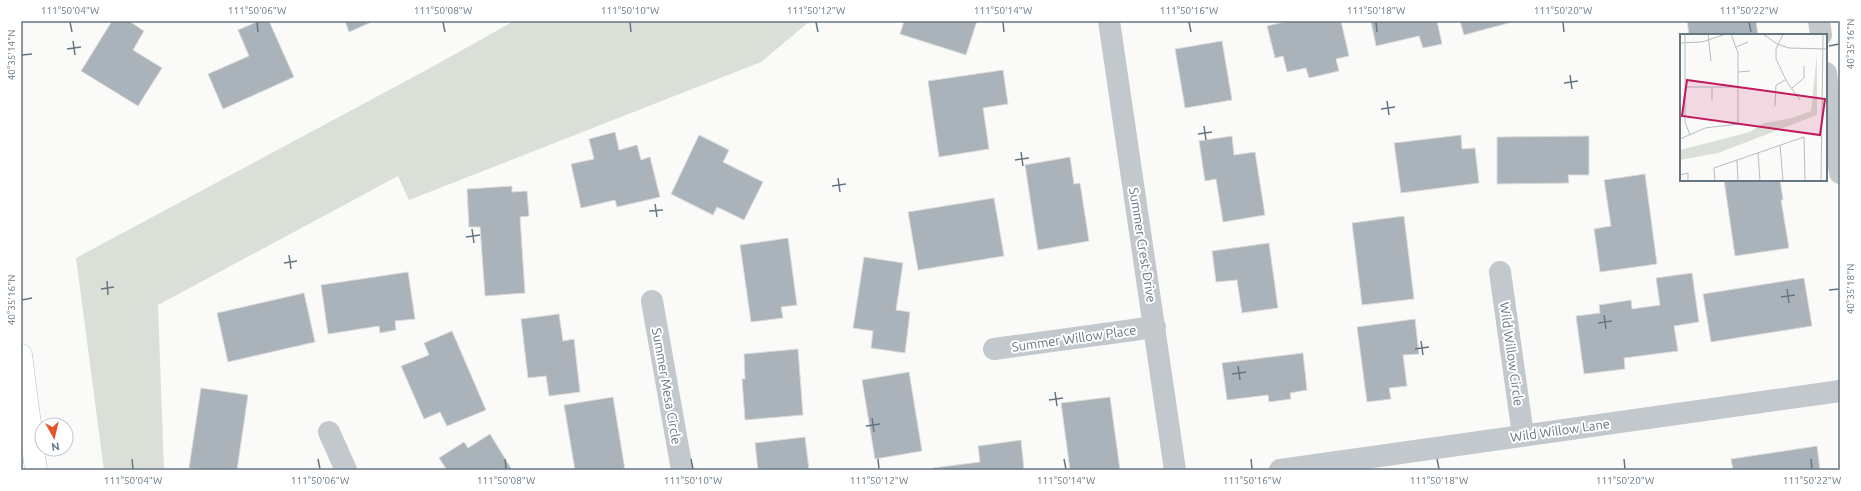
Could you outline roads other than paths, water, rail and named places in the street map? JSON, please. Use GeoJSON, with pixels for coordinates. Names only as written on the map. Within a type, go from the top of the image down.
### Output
{"type":"FeatureCollection","features":[{"type":"Feature","properties":{"kind":"main road"},"geometry":{"type":"LineString","coordinates":[[21,355],[36,470]]}},
{"type":"Feature","properties":{"kind":"street","name":"Summer Crest Drive"},"geometry":{"type":"LineString","coordinates":[[1109,21],[1175,470]]}},
{"type":"Feature","properties":{"kind":"street"},"geometry":{"type":"LineString","coordinates":[[1819,21],[1821,34]]}},
{"type":"Feature","properties":{"kind":"street"},"geometry":{"type":"LineString","coordinates":[[1827,80],[1840,173]]}},
{"type":"Feature","properties":{"kind":"street","name":"Wild Willow Circle"},"geometry":{"type":"LineString","coordinates":[[1500,272],[1523,436]]}},
{"type":"Feature","properties":{"kind":"street","name":"Summer Mesa Circle"},"geometry":{"type":"LineString","coordinates":[[652,301],[682,470]]}},
{"type":"Feature","properties":{"kind":"street","name":"Summer Willow Place"},"geometry":{"type":"LineString","coordinates":[[994,349],[1155,327]]}},
{"type":"Feature","properties":{"kind":"street","name":"Wild Willow Lane"},"geometry":{"type":"LineString","coordinates":[[1280,470],[1840,391]]}},
{"type":"Feature","properties":{"kind":"street"},"geometry":{"type":"LineString","coordinates":[[329,432],[346,470]]}}]}
